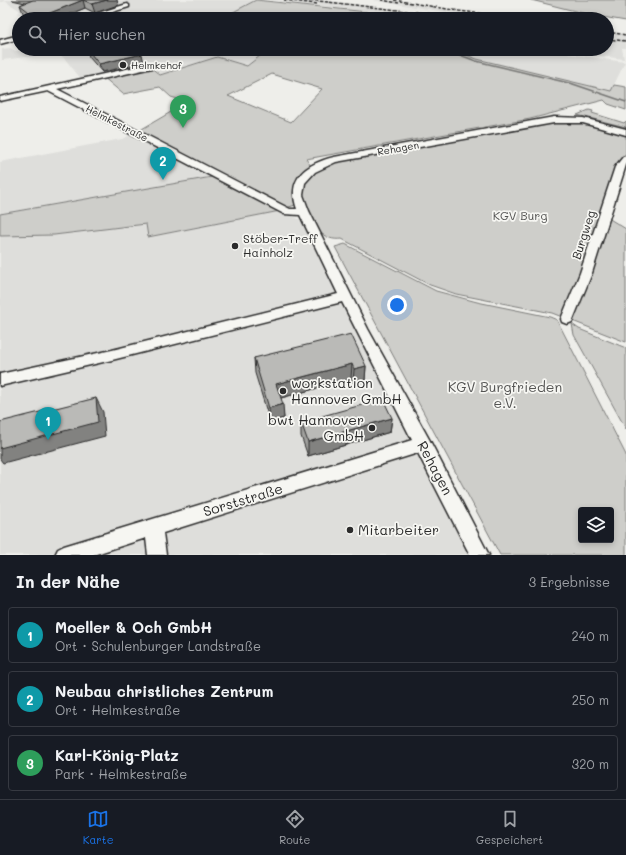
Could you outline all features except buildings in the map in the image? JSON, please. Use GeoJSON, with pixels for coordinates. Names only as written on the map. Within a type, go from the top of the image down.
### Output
{"type":"FeatureCollection","features":[{"type":"Feature","properties":{"kind":"street"},"geometry":{"type":"LineString","coordinates":[[106,12],[127,6]]}},
{"type":"Feature","properties":{"kind":"street"},"geometry":{"type":"LineString","coordinates":[[0,42],[12,39]]}},
{"type":"Feature","properties":{"kind":"street"},"geometry":{"type":"LineString","coordinates":[[0,99],[149,66]]}},
{"type":"Feature","properties":{"kind":"street","name":"Helmkestraße"},"geometry":{"type":"LineString","coordinates":[[49,88],[288,212],[304,212]]}},
{"type":"Feature","properties":{"kind":"street","name":"Rehagen"},"geometry":{"type":"LineString","coordinates":[[480,555],[346,297],[304,212],[298,193],[298,187],[301,181],[313,169],[334,160],[567,119],[590,122],[626,132]]}},
{"type":"Feature","properties":{"kind":"street","name":"Burgweg"},"geometry":{"type":"LineString","coordinates":[[567,319],[586,273],[620,167],[626,159]]}},
{"type":"Feature","properties":{"kind":"street"},"geometry":{"type":"LineString","coordinates":[[0,380],[112,355],[346,297]]}},
{"type":"Feature","properties":{"kind":"street","name":"Sorststraße"},"geometry":{"type":"LineString","coordinates":[[64,555],[423,444]]}},
{"type":"Feature","properties":{"kind":"street"},"geometry":{"type":"LineString","coordinates":[[153,528],[157,555]]}},
{"type":"Feature","properties":{"kind":"shaded area"},"geometry":{"type":"Polygon","coordinates":[[[0,0],[256,0],[233,12],[20,12],[7,1],[0,2],[0,0]]]}},
{"type":"Feature","properties":{"kind":"shaded area"},"geometry":{"type":"Polygon","coordinates":[[[270,0],[318,0],[422,12],[374,12],[270,0]]]}},
{"type":"Feature","properties":{"kind":"shaded area"},"geometry":{"type":"Polygon","coordinates":[[[372,0],[385,0],[464,12],[446,12],[372,0]]]}},
{"type":"Feature","properties":{"kind":"shaded area"},"geometry":{"type":"Polygon","coordinates":[[[614,34],[626,35],[626,48],[622,48],[624,59],[600,56],[614,56],[614,34]]]}},
{"type":"Feature","properties":{"kind":"shaded area"},"geometry":{"type":"Polygon","coordinates":[[[2,49],[12,49],[12,56],[34,56],[2,60],[2,49]]]}},
{"type":"Feature","properties":{"kind":"shaded area"},"geometry":{"type":"Polygon","coordinates":[[[62,56],[260,56],[247,66],[217,57],[160,75],[149,66],[82,80],[62,56]]]}},
{"type":"Feature","properties":{"kind":"shaded area"},"geometry":{"type":"Polygon","coordinates":[[[469,56],[582,56],[625,62],[611,91],[469,56]]]}},
{"type":"Feature","properties":{"kind":"shaded area"},"geometry":{"type":"Polygon","coordinates":[[[135,133],[200,166],[212,177],[0,214],[0,162],[122,139],[135,133]]]}},
{"type":"Feature","properties":{"kind":"shaded area"},"geometry":{"type":"Polygon","coordinates":[[[280,211],[299,219],[305,226],[338,297],[0,377],[0,236],[54,235],[146,224],[149,237],[280,211]]]}},
{"type":"Feature","properties":{"kind":"shaded area"},"geometry":{"type":"Polygon","coordinates":[[[341,303],[469,555],[0,555],[0,386],[341,303]]]}},
{"type":"Feature","properties":{"kind":"green space"},"geometry":{"type":"Polygon","coordinates":[[[256,0],[367,12],[233,12],[256,0]]]}},
{"type":"Feature","properties":{"kind":"green space"},"geometry":{"type":"Polygon","coordinates":[[[531,0],[626,0],[626,21],[614,19],[614,12],[579,12],[531,0]]]}},
{"type":"Feature","properties":{"kind":"green space"},"geometry":{"type":"Polygon","coordinates":[[[260,56],[469,56],[611,91],[614,85],[626,87],[626,110],[608,104],[604,100],[530,119],[306,159],[311,166],[301,174],[295,182],[293,192],[295,205],[286,208],[179,151],[135,133],[188,102],[171,97],[160,87],[123,94],[102,76],[149,66],[160,75],[217,57],[247,66],[260,56]],[[272,74],[228,96],[291,122],[322,89],[272,74]]]}},
{"type":"Feature","properties":{"kind":"green space"},"geometry":{"type":"Polygon","coordinates":[[[589,110],[593,111],[592,113],[624,123],[626,121],[626,127],[577,115],[589,110]]]}},
{"type":"Feature","properties":{"kind":"green space","name":"KGV Burg"},"geometry":{"type":"Polygon","coordinates":[[[567,119],[626,132],[626,159],[608,218],[626,229],[626,342],[552,313],[456,294],[430,285],[342,239],[333,239],[325,236],[313,227],[306,216],[301,181],[321,164],[567,119]]]}},
{"type":"Feature","properties":{"kind":"green space"},"geometry":{"type":"Polygon","coordinates":[[[212,177],[280,211],[148,237],[146,224],[54,235],[0,236],[0,214],[212,177]]]}},
{"type":"Feature","properties":{"kind":"green space","name":"KGV Burgfrieden e.V."},"geometry":{"type":"Polygon","coordinates":[[[345,244],[436,291],[477,302],[550,317],[557,320],[626,455],[626,555],[500,555],[335,247],[345,244]]]}},
{"type":"Feature","properties":{"kind":"green space"},"geometry":{"type":"Polygon","coordinates":[[[572,324],[579,329],[626,348],[626,429],[574,335],[572,324]]]}},
{"type":"Feature","properties":{"kind":"waterway"},"geometry":{"type":"LineString","coordinates":[[463,56],[476,61],[573,84],[626,102]]}},
{"type":"Feature","properties":{"kind":"railway"},"geometry":{"type":"LineString","coordinates":[[284,0],[317,4]]}},
{"type":"Feature","properties":{"kind":"railway"},"geometry":{"type":"LineString","coordinates":[[310,0],[415,12]]}},
{"type":"Feature","properties":{"kind":"railway"},"geometry":{"type":"LineString","coordinates":[[381,0],[399,3]]}},
{"type":"Feature","properties":{"kind":"railway"},"geometry":{"type":"LineString","coordinates":[[394,0],[467,12]]}},
{"type":"Feature","properties":{"kind":"railway"},"geometry":{"type":"LineString","coordinates":[[614,33],[626,35]]}},
{"type":"Feature","properties":{"kind":"railway"},"geometry":{"type":"LineString","coordinates":[[614,40],[626,41]]}},
{"type":"Feature","properties":{"kind":"place","name":"Helmkehof"},"geometry":{"type":"Point","coordinates":[123,65]}},
{"type":"Feature","properties":{"kind":"place","name":"Karl-König-Platz"},"geometry":{"type":"Point","coordinates":[183,128]}},
{"type":"Feature","properties":{"kind":"place","name":"Neubau christliches Zentrum"},"geometry":{"type":"Point","coordinates":[163,180]}},
{"type":"Feature","properties":{"kind":"place","name":"Stöber-Treff Hainholz"},"geometry":{"type":"Point","coordinates":[235,246]}},
{"type":"Feature","properties":{"kind":"place","name":"workstation Hannover GmbH"},"geometry":{"type":"Point","coordinates":[283,391]}},
{"type":"Feature","properties":{"kind":"place","name":"bwt Hannover GmbH"},"geometry":{"type":"Point","coordinates":[372,428]}},
{"type":"Feature","properties":{"kind":"place","name":"Moeller & Och GmbH"},"geometry":{"type":"Point","coordinates":[48,440]}},
{"type":"Feature","properties":{"kind":"place","name":"Mitarbeiter"},"geometry":{"type":"Point","coordinates":[350,530]}}]}
